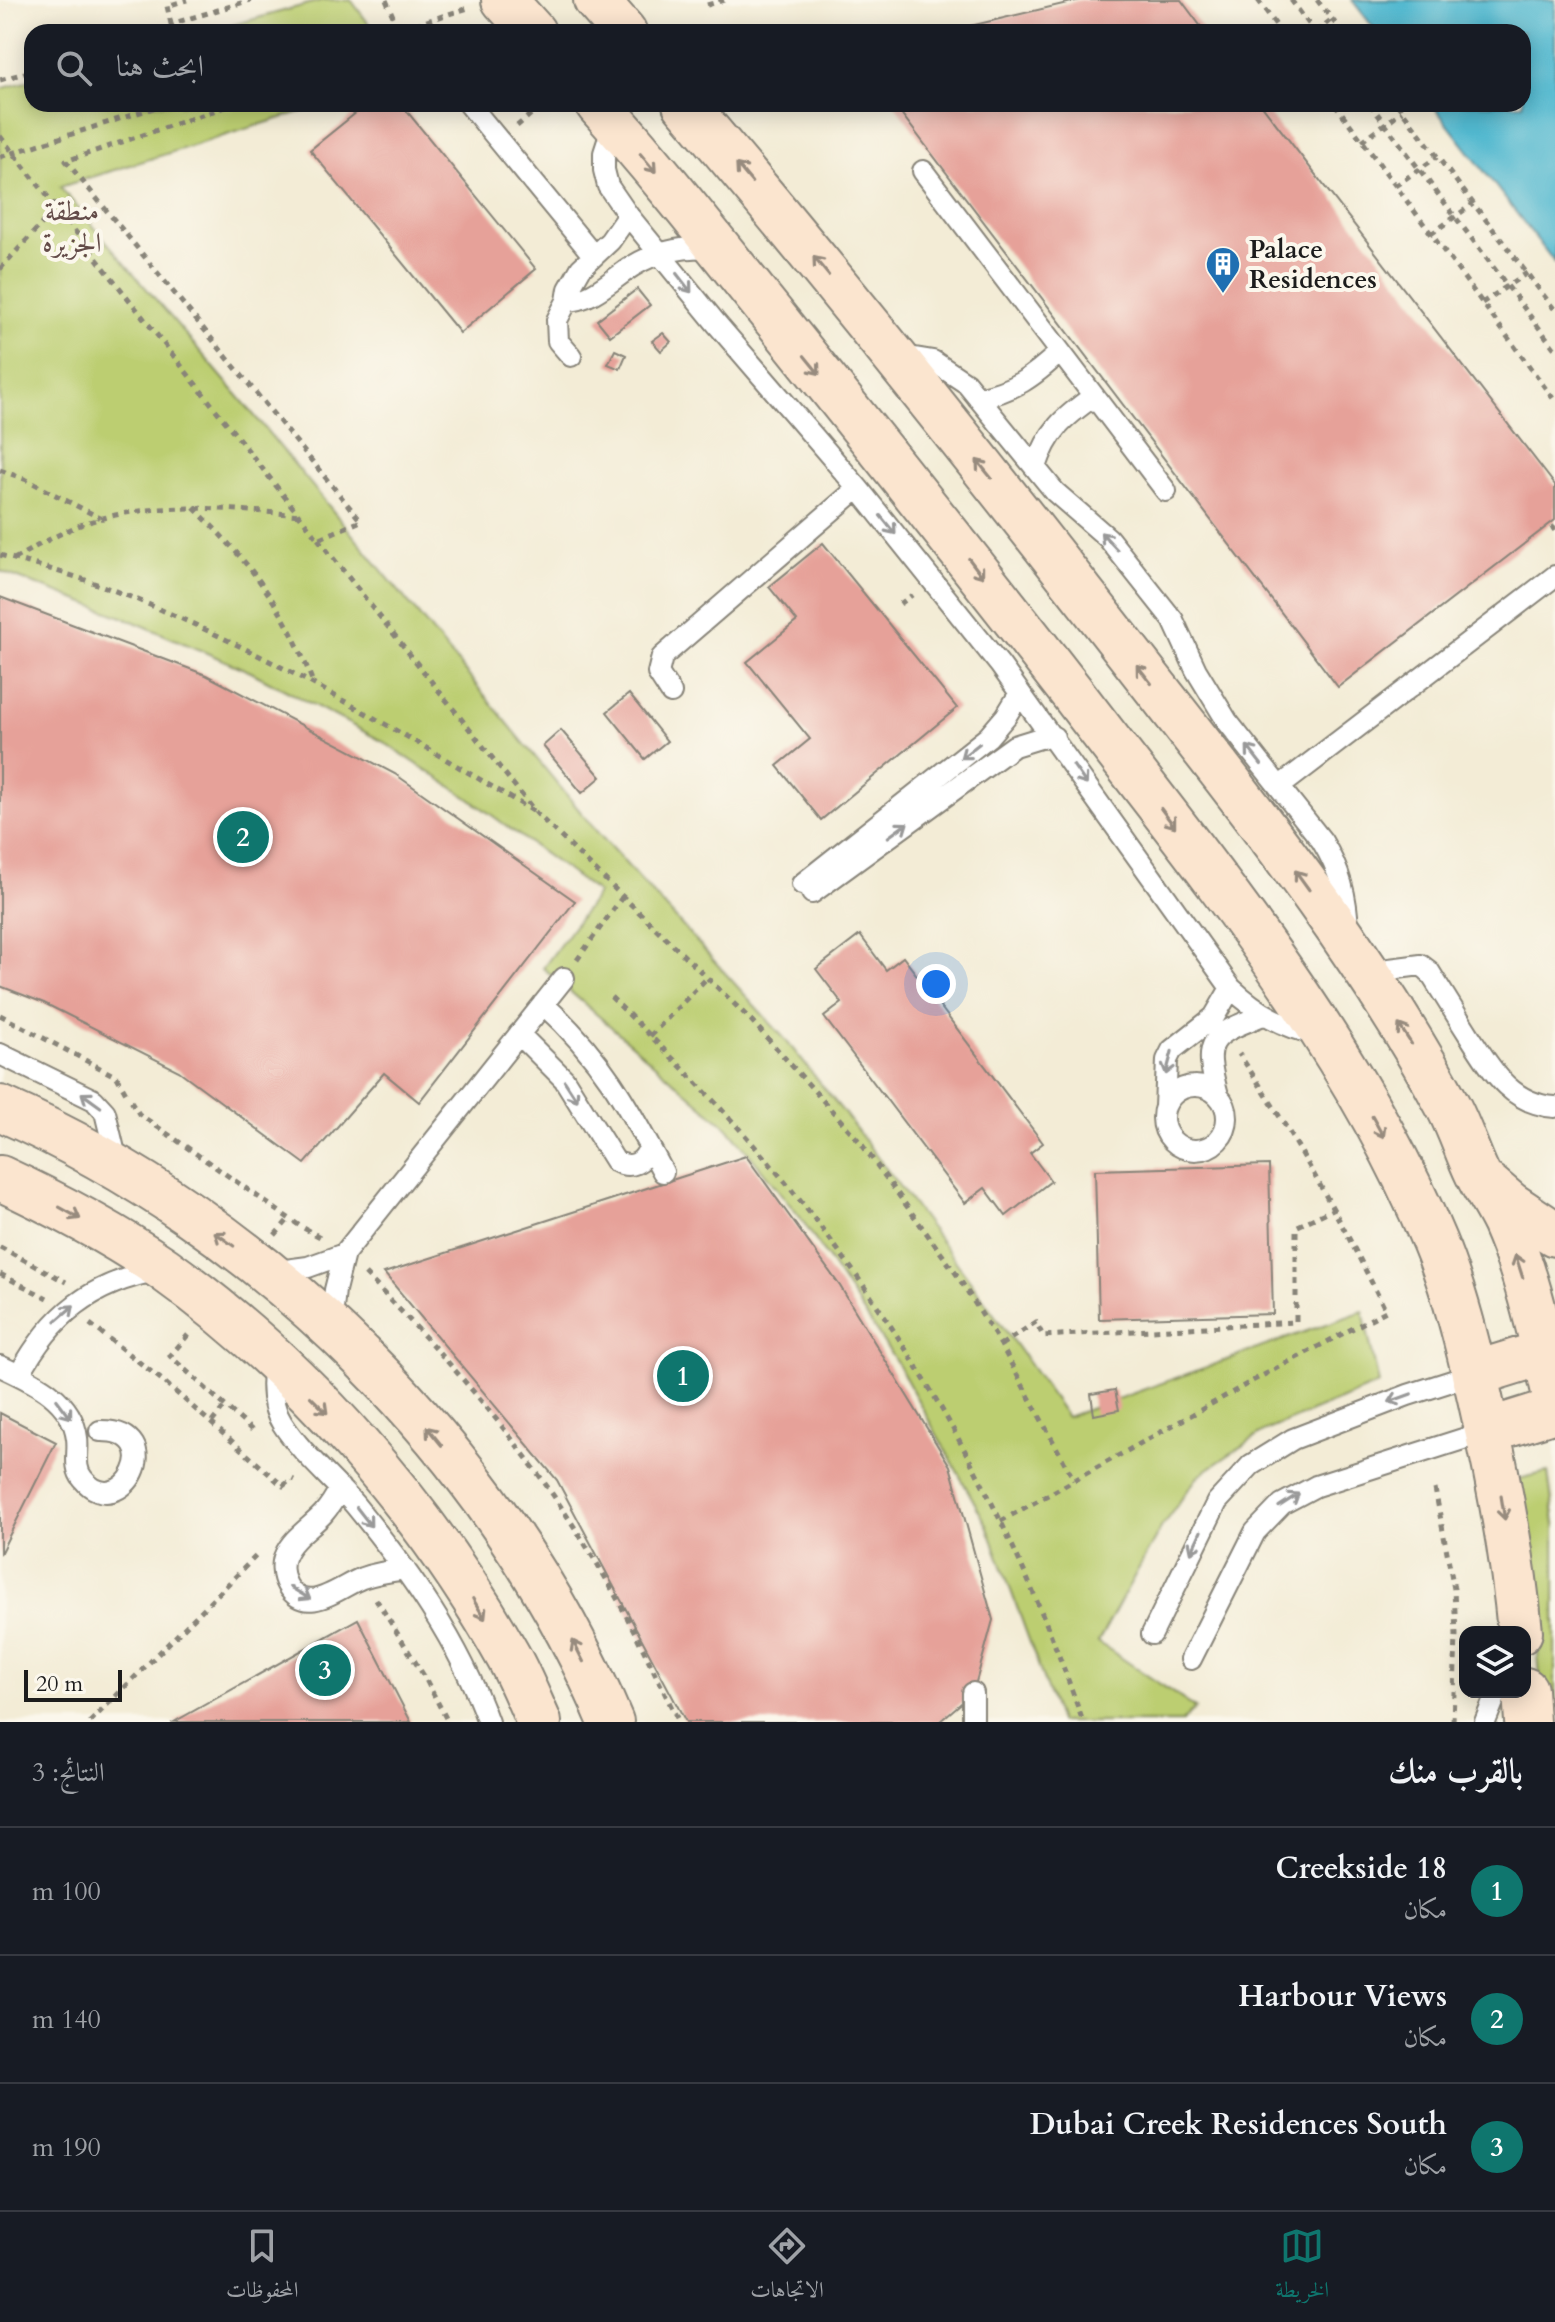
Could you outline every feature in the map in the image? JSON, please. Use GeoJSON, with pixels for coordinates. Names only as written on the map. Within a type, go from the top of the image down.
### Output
{"type":"FeatureCollection","features":[{"type":"Feature","properties":{"kind":"street"},"geometry":{"type":"LineString","coordinates":[[596,0],[617,24]]}},
{"type":"Feature","properties":{"kind":"street"},"geometry":{"type":"LineString","coordinates":[[487,4],[520,24]]}},
{"type":"Feature","properties":{"kind":"street"},"geometry":{"type":"LineString","coordinates":[[692,112],[794,232],[1018,510],[1282,851],[1357,958],[1451,1112],[1478,1176],[1504,1221],[1550,1350],[1555,1396]]}},
{"type":"Feature","properties":{"kind":"street"},"geometry":{"type":"LineString","coordinates":[[606,113],[1003,603],[1223,891],[1323,1036],[1382,1136],[1435,1242],[1452,1291],[1498,1474],[1519,1626]]}},
{"type":"Feature","properties":{"kind":"street"},"geometry":{"type":"LineString","coordinates":[[729,262],[794,232]]}},
{"type":"Feature","properties":{"kind":"street"},"geometry":{"type":"LineString","coordinates":[[0,1108],[119,1169],[220,1235],[331,1328],[373,1368],[420,1418],[503,1526],[574,1643],[611,1722]]}},
{"type":"Feature","properties":{"kind":"street"},"geometry":{"type":"LineString","coordinates":[[1478,1176],[1510,1204],[1555,1234]]}},
{"type":"Feature","properties":{"kind":"street"},"geometry":{"type":"LineString","coordinates":[[0,1178],[101,1231],[164,1269],[274,1360],[340,1425],[387,1480],[472,1596],[509,1658],[539,1722]]}},
{"type":"Feature","properties":{"kind":"street"},"geometry":{"type":"LineString","coordinates":[[1474,1374],[1550,1350]]}},
{"type":"Feature","properties":{"kind":"street"},"geometry":{"type":"LineString","coordinates":[[1488,1431],[1555,1410]]}},
{"type":"Feature","properties":{"kind":"street"},"geometry":{"type":"LineString","coordinates":[[1526,1698],[1527,1722]]}},
{"type":"Feature","properties":{"kind":"lane"},"geometry":{"type":"LineString","coordinates":[[476,112],[593,255]]}},
{"type":"Feature","properties":{"kind":"lane"},"geometry":{"type":"LineString","coordinates":[[606,113],[604,170],[608,186],[628,215],[858,488],[1020,693],[1231,988],[1263,1015],[1300,1031],[1323,1036]]}},
{"type":"Feature","properties":{"kind":"lane"},"geometry":{"type":"LineString","coordinates":[[923,171],[1166,491]]}},
{"type":"Feature","properties":{"kind":"lane"},"geometry":{"type":"LineString","coordinates":[[571,356],[558,341],[557,320],[574,278],[593,255],[610,241],[628,215]]}},
{"type":"Feature","properties":{"kind":"lane"},"geometry":{"type":"LineString","coordinates":[[567,301],[586,298],[631,267],[661,253],[699,247],[729,262]]}},
{"type":"Feature","properties":{"kind":"lane"},"geometry":{"type":"LineString","coordinates":[[978,398],[1023,384],[1060,352]]}},
{"type":"Feature","properties":{"kind":"lane"},"geometry":{"type":"LineString","coordinates":[[892,355],[933,361],[966,383],[1055,492],[1108,538],[1157,597],[1173,620],[1210,696],[1335,862],[1347,902],[1357,958],[1421,965],[1429,971],[1495,1077],[1518,1096],[1532,1103],[1555,1107]]}},
{"type":"Feature","properties":{"kind":"lane"},"geometry":{"type":"LineString","coordinates":[[1036,467],[1044,445],[1057,425],[1094,396]]}},
{"type":"Feature","properties":{"kind":"lane"},"geometry":{"type":"LineString","coordinates":[[671,693],[658,673],[662,657],[858,488]]}},
{"type":"Feature","properties":{"kind":"lane"},"geometry":{"type":"LineString","coordinates":[[1279,787],[1555,576]]}},
{"type":"Feature","properties":{"kind":"lane"},"geometry":{"type":"LineString","coordinates":[[1020,693],[988,737],[807,888],[1014,746],[1054,737]]}},
{"type":"Feature","properties":{"kind":"lane"},"geometry":{"type":"LineString","coordinates":[[331,1328],[335,1290],[344,1254],[564,978]]}},
{"type":"Feature","properties":{"kind":"lane"},"geometry":{"type":"LineString","coordinates":[[1231,988],[1214,1017],[1212,1036],[1209,1064],[1227,1117],[1225,1129],[1219,1141],[1208,1148],[1196,1151],[1183,1149],[1165,1131],[1163,1119],[1167,1060],[1172,1050],[1212,1036],[1263,1015]]}},
{"type":"Feature","properties":{"kind":"lane"},"geometry":{"type":"LineString","coordinates":[[543,1004],[604,1068],[663,1172]]}},
{"type":"Feature","properties":{"kind":"lane"},"geometry":{"type":"LineString","coordinates":[[519,1034],[564,1079],[615,1161],[629,1166],[636,1164],[647,1155],[649,1147]]}},
{"type":"Feature","properties":{"kind":"lane"},"geometry":{"type":"LineString","coordinates":[[0,1054],[88,1096],[100,1105],[107,1119],[119,1169]]}},
{"type":"Feature","properties":{"kind":"lane"},"geometry":{"type":"LineString","coordinates":[[1165,1107],[1172,1096],[1194,1086],[1207,1087],[1218,1095]]}},
{"type":"Feature","properties":{"kind":"lane"},"geometry":{"type":"LineString","coordinates":[[267,1273],[308,1267],[344,1254]]}},
{"type":"Feature","properties":{"kind":"lane"},"geometry":{"type":"LineString","coordinates":[[100,1431],[123,1435],[137,1453],[133,1477],[114,1490],[102,1491],[82,1478],[77,1468],[77,1438],[68,1414],[51,1394],[10,1371],[68,1309],[90,1294],[125,1278],[164,1269]]}},
{"type":"Feature","properties":{"kind":"lane"},"geometry":{"type":"LineString","coordinates":[[274,1360],[272,1391],[281,1421],[405,1569],[456,1650],[488,1722]]}},
{"type":"Feature","properties":{"kind":"lane"},"geometry":{"type":"LineString","coordinates":[[1152,1634],[1217,1502],[1251,1465],[1293,1439],[1408,1395],[1474,1374]]}},
{"type":"Feature","properties":{"kind":"lane"},"geometry":{"type":"LineString","coordinates":[[1191,1659],[1255,1532],[1282,1504],[1316,1486],[1488,1431]]}},
{"type":"Feature","properties":{"kind":"lane"},"geometry":{"type":"LineString","coordinates":[[340,1488],[322,1515],[285,1555],[282,1570],[287,1585],[298,1596],[313,1601],[374,1574],[405,1569]]}},
{"type":"Feature","properties":{"kind":"lane"},"geometry":{"type":"LineString","coordinates":[[973,1693],[973,1722]]}},
{"type":"Feature","properties":{"kind":"lane"},"geometry":{"type":"LineString","coordinates":[[1485,1722],[1495,1698]]}},
{"type":"Feature","properties":{"kind":"path"},"geometry":{"type":"LineString","coordinates":[[187,0],[167,6],[171,24],[251,0]]}},
{"type":"Feature","properties":{"kind":"path"},"geometry":{"type":"LineString","coordinates":[[386,0],[394,24]]}},
{"type":"Feature","properties":{"kind":"path"},"geometry":{"type":"LineString","coordinates":[[707,5],[724,0]]}},
{"type":"Feature","properties":{"kind":"path"},"geometry":{"type":"LineString","coordinates":[[1259,0],[1276,24]]}},
{"type":"Feature","properties":{"kind":"path"},"geometry":{"type":"LineString","coordinates":[[1291,0],[1309,24]]}},
{"type":"Feature","properties":{"kind":"path"},"geometry":{"type":"LineString","coordinates":[[1317,0],[1336,24]]}},
{"type":"Feature","properties":{"kind":"path"},"geometry":{"type":"LineString","coordinates":[[420,24],[487,4]]}},
{"type":"Feature","properties":{"kind":"path"},"geometry":{"type":"LineString","coordinates":[[1325,24],[1332,19]]}},
{"type":"Feature","properties":{"kind":"path"},"geometry":{"type":"LineString","coordinates":[[0,80],[24,73]]}},
{"type":"Feature","properties":{"kind":"path"},"geometry":{"type":"LineString","coordinates":[[0,157],[141,112]]}},
{"type":"Feature","properties":{"kind":"path"},"geometry":{"type":"LineString","coordinates":[[210,112],[66,161],[361,521],[318,539]]}},
{"type":"Feature","properties":{"kind":"path"},"geometry":{"type":"LineString","coordinates":[[513,129],[534,112]]}},
{"type":"Feature","properties":{"kind":"path"},"geometry":{"type":"LineString","coordinates":[[1341,112],[1554,399]]}},
{"type":"Feature","properties":{"kind":"path"},"geometry":{"type":"LineString","coordinates":[[1376,112],[1555,349]]}},
{"type":"Feature","properties":{"kind":"path"},"geometry":{"type":"LineString","coordinates":[[1362,141],[1401,112]]}},
{"type":"Feature","properties":{"kind":"path"},"geometry":{"type":"LineString","coordinates":[[1403,112],[1555,310]]}},
{"type":"Feature","properties":{"kind":"path"},"geometry":{"type":"LineString","coordinates":[[0,136],[537,814],[760,1030],[860,1142],[942,1252],[1001,1345],[1074,1480]]}},
{"type":"Feature","properties":{"kind":"path"},"geometry":{"type":"LineString","coordinates":[[1395,186],[1437,157]]}},
{"type":"Feature","properties":{"kind":"path"},"geometry":{"type":"LineString","coordinates":[[1431,234],[1473,204]]}},
{"type":"Feature","properties":{"kind":"path"},"geometry":{"type":"LineString","coordinates":[[0,269],[57,207]]}},
{"type":"Feature","properties":{"kind":"path"},"geometry":{"type":"LineString","coordinates":[[1482,303],[1527,273]]}},
{"type":"Feature","properties":{"kind":"path"},"geometry":{"type":"LineString","coordinates":[[0,470],[27,480],[101,518]]}},
{"type":"Feature","properties":{"kind":"path"},"geometry":{"type":"LineString","coordinates":[[13,559],[48,540],[101,518],[158,508],[194,507],[300,515]]}},
{"type":"Feature","properties":{"kind":"path"},"geometry":{"type":"LineString","coordinates":[[194,507],[252,569],[276,604],[297,640],[314,684]]}},
{"type":"Feature","properties":{"kind":"path"},"geometry":{"type":"LineString","coordinates":[[0,555],[93,583],[314,684],[537,814]]}},
{"type":"Feature","properties":{"kind":"path"},"geometry":{"type":"LineString","coordinates":[[564,978],[623,896]]}},
{"type":"Feature","properties":{"kind":"path"},"geometry":{"type":"LineString","coordinates":[[650,1036],[707,978]]}},
{"type":"Feature","properties":{"kind":"path"},"geometry":{"type":"LineString","coordinates":[[611,997],[700,1086],[760,1152],[815,1220],[916,1366],[961,1442],[1001,1521],[1034,1592],[1083,1722]]}},
{"type":"Feature","properties":{"kind":"path"},"geometry":{"type":"LineString","coordinates":[[1001,1521],[1256,1379],[1386,1311],[1335,1208],[1266,1094],[1212,1036]]}},
{"type":"Feature","properties":{"kind":"path"},"geometry":{"type":"LineString","coordinates":[[1001,1345],[1036,1322],[1043,1336],[1296,1322],[1296,1227],[1335,1208]]}},
{"type":"Feature","properties":{"kind":"path"},"geometry":{"type":"LineString","coordinates":[[0,1247],[90,1294]]}},
{"type":"Feature","properties":{"kind":"path"},"geometry":{"type":"LineString","coordinates":[[0,1274],[68,1309],[162,1380],[283,1486],[299,1471]]}},
{"type":"Feature","properties":{"kind":"path"},"geometry":{"type":"LineString","coordinates":[[212,1307],[170,1356],[257,1434]]}},
{"type":"Feature","properties":{"kind":"path"},"geometry":{"type":"LineString","coordinates":[[212,1422],[225,1406]]}},
{"type":"Feature","properties":{"kind":"path"},"geometry":{"type":"LineString","coordinates":[[292,1479],[322,1515]]}},
{"type":"Feature","properties":{"kind":"path"},"geometry":{"type":"LineString","coordinates":[[1435,1489],[1454,1589],[1453,1722]]}},
{"type":"Feature","properties":{"kind":"path"},"geometry":{"type":"LineString","coordinates":[[90,1722],[266,1546]]}},
{"type":"Feature","properties":{"kind":"path"},"geometry":{"type":"LineString","coordinates":[[374,1574],[381,1588],[374,1595],[424,1676],[448,1722]]}},
{"type":"Feature","properties":{"kind":"green space"},"geometry":{"type":"Polygon","coordinates":[[[323,0],[351,0],[369,24],[236,24],[323,0]]]}},
{"type":"Feature","properties":{"kind":"green space"},"geometry":{"type":"Polygon","coordinates":[[[24,82],[24,112],[300,112],[60,187],[244,403],[598,833],[784,1038],[966,1275],[1067,1417],[1363,1311],[1379,1384],[1265,1431],[1199,1475],[1162,1526],[1098,1642],[1195,1708],[1182,1722],[1059,1722],[987,1525],[896,1361],[800,1217],[728,1128],[543,968],[598,893],[467,797],[382,741],[251,672],[130,620],[0,571],[0,89],[24,82]]]}},
{"type":"Feature","properties":{"kind":"green space"},"geometry":{"type":"Polygon","coordinates":[[[1548,1472],[1555,1524],[1555,1722],[1544,1722],[1531,1576],[1518,1479],[1548,1472]]]}},
{"type":"Feature","properties":{"kind":"water"},"geometry":{"type":"Polygon","coordinates":[[[1352,0],[1555,0],[1555,263],[1438,112],[1531,112],[1531,24],[1371,24],[1352,0]]]}},
{"type":"Feature","properties":{"kind":"building"},"geometry":{"type":"Polygon","coordinates":[[[1080,0],[1181,0],[1199,24],[979,24],[1080,0]]]}},
{"type":"Feature","properties":{"kind":"building"},"geometry":{"type":"Polygon","coordinates":[[[357,112],[408,112],[536,269],[460,333],[310,150],[357,112]]]}},
{"type":"Feature","properties":{"kind":"building","name":"Palace Residences"},"geometry":{"type":"Polygon","coordinates":[[[900,112],[1267,112],[1555,485],[1555,520],[1338,687],[900,112]]]}},
{"type":"Feature","properties":{"kind":"building"},"geometry":{"type":"Polygon","coordinates":[[[637,289],[650,305],[610,336],[597,320],[637,289]]]}},
{"type":"Feature","properties":{"kind":"building"},"geometry":{"type":"Polygon","coordinates":[[[663,333],[671,342],[661,351],[652,341],[663,333]]]}},
{"type":"Feature","properties":{"kind":"building"},"geometry":{"type":"Polygon","coordinates":[[[615,350],[626,355],[620,369],[608,364],[615,350]]]}},
{"type":"Feature","properties":{"kind":"building"},"geometry":{"type":"Polygon","coordinates":[[[823,543],[957,708],[821,820],[777,766],[810,739],[747,662],[797,621],[769,587],[823,543]]]}},
{"type":"Feature","properties":{"kind":"building"},"geometry":{"type":"Polygon","coordinates":[[[0,597],[206,675],[395,774],[575,901],[419,1102],[384,1073],[305,1164],[179,1071],[44,1003],[0,986],[0,597]]]}},
{"type":"Feature","properties":{"kind":"building"},"geometry":{"type":"Polygon","coordinates":[[[629,694],[667,741],[645,759],[607,712],[629,694]]]}},
{"type":"Feature","properties":{"kind":"building"},"geometry":{"type":"Polygon","coordinates":[[[561,730],[601,777],[582,793],[543,746],[561,730]]]}},
{"type":"Feature","properties":{"kind":"building"},"geometry":{"type":"Polygon","coordinates":[[[860,935],[886,970],[903,957],[1043,1143],[1030,1153],[1051,1181],[1006,1216],[985,1188],[965,1203],[824,1017],[842,1003],[816,969],[860,935]]]}},
{"type":"Feature","properties":{"kind":"building"},"geometry":{"type":"Polygon","coordinates":[[[746,1156],[840,1286],[950,1466],[993,1620],[973,1693],[939,1722],[686,1722],[557,1480],[384,1273],[746,1156]]]}},
{"type":"Feature","properties":{"kind":"building"},"geometry":{"type":"Polygon","coordinates":[[[1269,1165],[1273,1314],[1099,1319],[1095,1170],[1269,1165]]]}},
{"type":"Feature","properties":{"kind":"building"},"geometry":{"type":"Polygon","coordinates":[[[1115,1390],[1119,1410],[1094,1415],[1091,1394],[1115,1390]]]}},
{"type":"Feature","properties":{"kind":"building"},"geometry":{"type":"Polygon","coordinates":[[[0,1413],[56,1442],[0,1554],[0,1413]]]}},
{"type":"Feature","properties":{"kind":"building"},"geometry":{"type":"Polygon","coordinates":[[[358,1619],[411,1722],[174,1722],[358,1619]]]}},
{"type":"Feature","properties":{"kind":"place","name":"Palace Residences"},"geometry":{"type":"Point","coordinates":[1223,295]}},
{"type":"Feature","properties":{"kind":"place","name":"Harbour Views"},"geometry":{"type":"Point","coordinates":[243,837]}},
{"type":"Feature","properties":{"kind":"place","name":"Creekside 18"},"geometry":{"type":"Point","coordinates":[683,1376]}},
{"type":"Feature","properties":{"kind":"place","name":"Dubai Creek Residences South"},"geometry":{"type":"Point","coordinates":[325,1670]}},
{"type":"Feature","properties":{"kind":"district","name":"منطقة الجزيرة"},"geometry":{"type":"Point","coordinates":[72,226]}}]}
